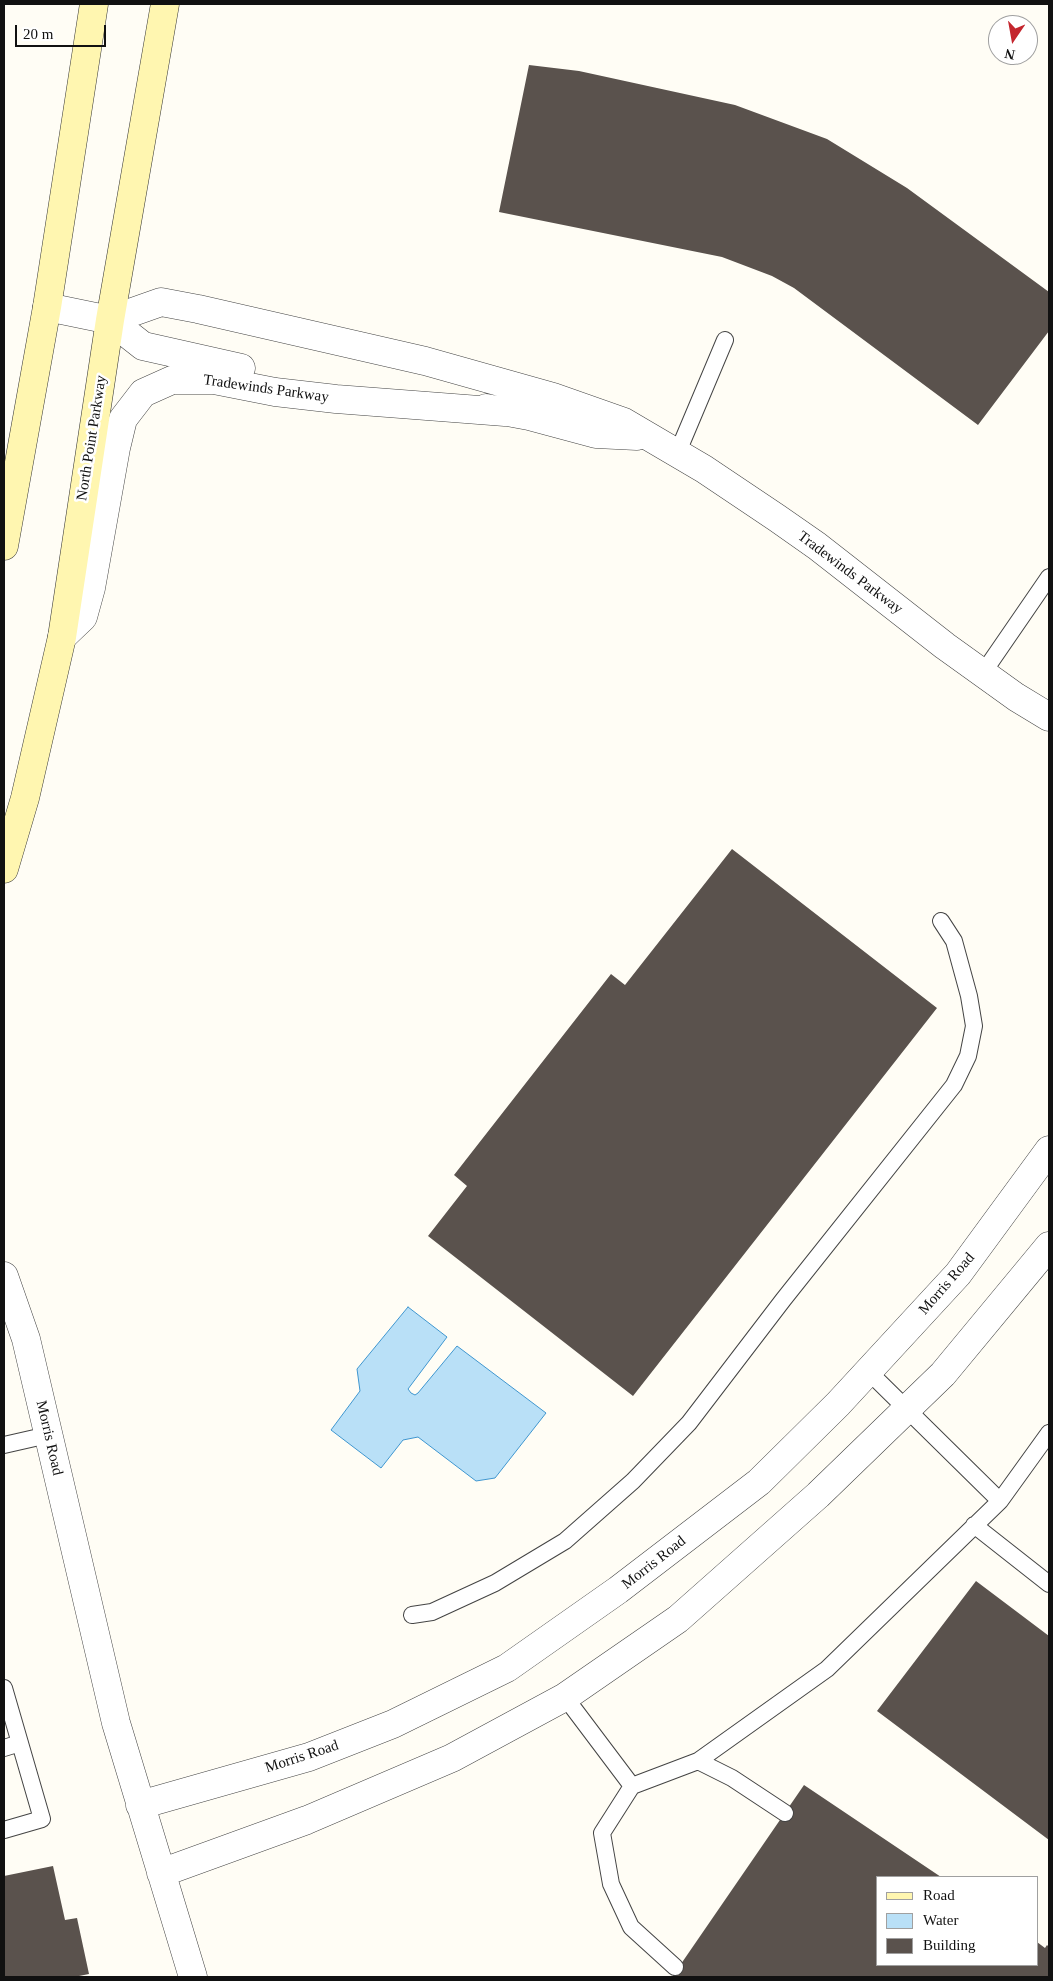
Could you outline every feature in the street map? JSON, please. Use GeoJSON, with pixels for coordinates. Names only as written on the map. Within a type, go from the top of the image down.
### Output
{"type":"FeatureCollection","features":[{"type":"Feature","properties":{"kind":"street"},"geometry":{"type":"LineString","coordinates":[[4,546],[47,307],[94,4]]}},
{"type":"Feature","properties":{"kind":"street","name":"North Point Parkway"},"geometry":{"type":"LineString","coordinates":[[4,869],[25,798],[62,637],[110,320],[165,4]]}},
{"type":"Feature","properties":{"kind":"street","name":"Tradewinds Parkway"},"geometry":{"type":"LineString","coordinates":[[110,320],[162,302],[198,309],[425,361],[544,394],[624,422],[646,437],[704,469],[817,546],[983,673],[1049,717]]}},
{"type":"Feature","properties":{"kind":"street","name":"Tradewinds Parkway"},"geometry":{"type":"LineString","coordinates":[[47,307],[110,320],[143,346],[250,370],[505,412],[596,434],[646,437]]}},
{"type":"Feature","properties":{"kind":"street","name":"Tradewinds Parkway"},"geometry":{"type":"LineString","coordinates":[[62,637],[83,617],[91,588],[116,448],[124,419],[143,393],[172,380],[214,380],[274,392],[336,399],[505,412]]}},
{"type":"Feature","properties":{"kind":"street","name":"Morris Road"},"geometry":{"type":"LineString","coordinates":[[140,1805],[309,1757],[393,1724],[507,1668],[618,1590],[759,1482],[868,1371],[958,1274],[1049,1150]]}},
{"type":"Feature","properties":{"kind":"street"},"geometry":{"type":"LineString","coordinates":[[161,1873],[307,1820],[452,1758],[565,1697],[678,1619],[818,1495],[943,1374],[1049,1246]]}},
{"type":"Feature","properties":{"kind":"street","name":"Morris Road"},"geometry":{"type":"LineString","coordinates":[[4,1276],[26,1339],[116,1724],[193,1977]]}},
{"type":"Feature","properties":{"kind":"lane"},"geometry":{"type":"LineString","coordinates":[[676,454],[725,340]]}},
{"type":"Feature","properties":{"kind":"lane"},"geometry":{"type":"LineString","coordinates":[[983,673],[1049,577]]}},
{"type":"Feature","properties":{"kind":"lane"},"geometry":{"type":"LineString","coordinates":[[412,1615],[432,1612],[495,1583],[565,1541],[633,1481],[689,1423],[783,1300],[954,1086],[968,1056],[974,1026],[969,996],[954,941],[941,921]]}},
{"type":"Feature","properties":{"kind":"lane"},"geometry":{"type":"LineString","coordinates":[[868,1371],[1000,1501]]}},
{"type":"Feature","properties":{"kind":"lane"},"geometry":{"type":"LineString","coordinates":[[675,1967],[631,1928],[612,1884],[602,1833],[632,1786],[698,1761],[827,1669],[1000,1501],[1049,1433]]}},
{"type":"Feature","properties":{"kind":"lane"},"geometry":{"type":"LineString","coordinates":[[4,1445],[48,1435]]}},
{"type":"Feature","properties":{"kind":"lane"},"geometry":{"type":"LineString","coordinates":[[974,1525],[1049,1584]]}},
{"type":"Feature","properties":{"kind":"lane"},"geometry":{"type":"LineString","coordinates":[[4,1688],[42,1819],[4,1830]]}},
{"type":"Feature","properties":{"kind":"lane"},"geometry":{"type":"LineString","coordinates":[[565,1697],[632,1786]]}},
{"type":"Feature","properties":{"kind":"lane"},"geometry":{"type":"LineString","coordinates":[[4,1748],[20,1742]]}},
{"type":"Feature","properties":{"kind":"lane"},"geometry":{"type":"LineString","coordinates":[[698,1761],[732,1778],[785,1813]]}},
{"type":"Feature","properties":{"kind":"water"},"geometry":{"type":"Polygon","coordinates":[[[408,1307],[447,1337],[408,1389],[411,1393],[415,1395],[418,1393],[457,1346],[546,1413],[495,1478],[476,1481],[418,1437],[403,1440],[381,1468],[331,1430],[360,1391],[357,1369],[408,1307]]]}},
{"type":"Feature","properties":{"kind":"building"},"geometry":{"type":"Polygon","coordinates":[[[529,65],[579,71],[735,105],[827,139],[907,188],[1049,292],[1049,331],[978,425],[794,288],[772,276],[722,257],[499,212],[529,65]]]}},
{"type":"Feature","properties":{"kind":"building"},"geometry":{"type":"Polygon","coordinates":[[[732,849],[937,1008],[633,1396],[428,1236],[467,1186],[454,1175],[611,974],[625,985],[732,849]]]}},
{"type":"Feature","properties":{"kind":"building"},"geometry":{"type":"Polygon","coordinates":[[[976,1581],[1049,1636],[1049,1840],[877,1711],[976,1581]]]}},
{"type":"Feature","properties":{"kind":"building"},"geometry":{"type":"Polygon","coordinates":[[[804,1785],[940,1876],[876,1876],[876,1966],[1038,1966],[1038,1943],[1045,1948],[1047,1945],[1049,1947],[1049,1977],[672,1977],[804,1785]]]}},
{"type":"Feature","properties":{"kind":"building"},"geometry":{"type":"Polygon","coordinates":[[[53,1866],[65,1920],[77,1918],[89,1974],[74,1977],[4,1977],[4,1876],[53,1866]]]}}]}
